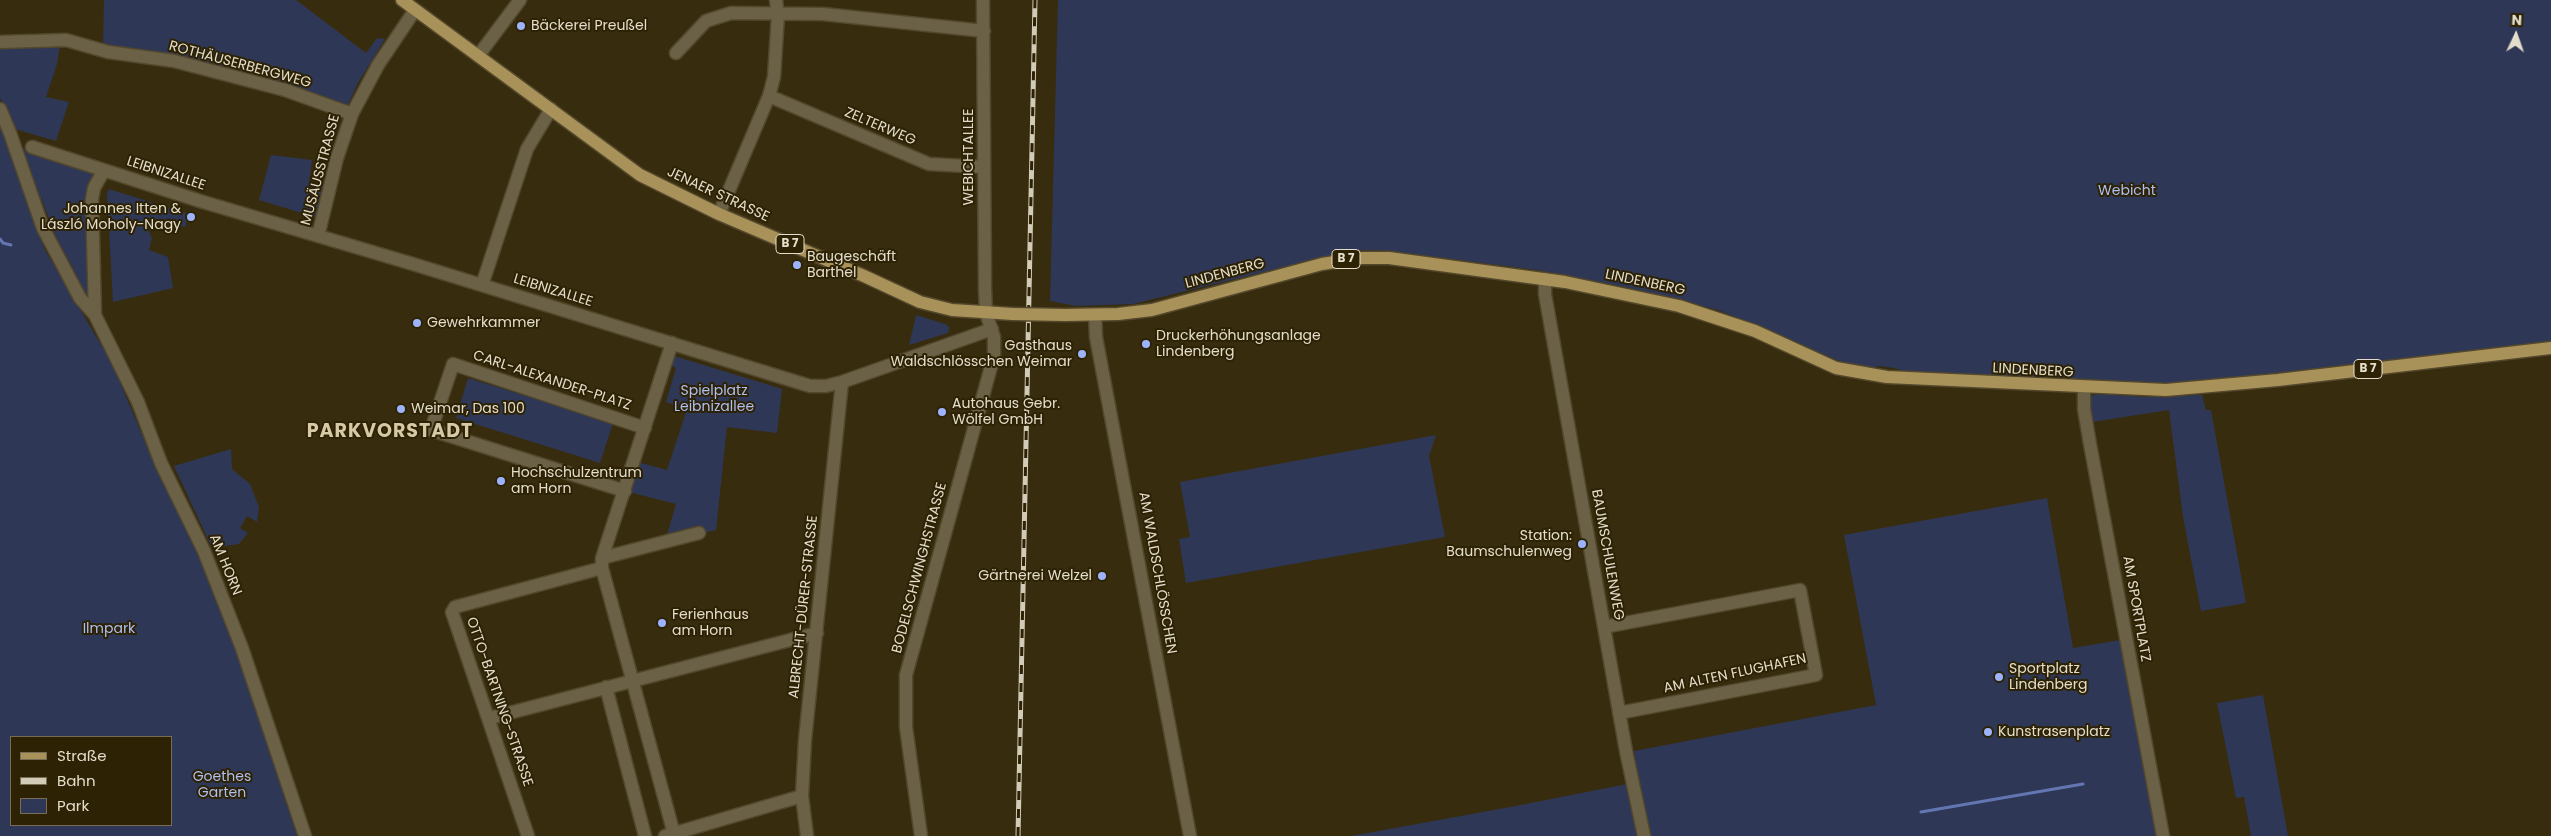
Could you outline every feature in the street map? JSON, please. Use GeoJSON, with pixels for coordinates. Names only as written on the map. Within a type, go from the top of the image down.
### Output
{"type":"FeatureCollection","features":[{"type":"Feature","properties":{"kind":"main road","name":"JENAER STRASSE"},"geometry":{"type":"LineString","coordinates":[[402,0],[640,175],[719,214],[850,269],[920,302],[952,310],[986,313],[1094,315]]}},
{"type":"Feature","properties":{"kind":"main road","name":"LINDENBERG"},"geometry":{"type":"LineString","coordinates":[[1094,315],[1152,310],[1322,264],[1360,258],[1388,258],[1545,279],[1626,294],[1719,317],[1836,368],[1896,378],[2084,388],[2185,389],[2551,348]]}},
{"type":"Feature","properties":{"kind":"street"},"geometry":{"type":"LineString","coordinates":[[478,56],[520,0]]}},
{"type":"Feature","properties":{"kind":"street"},"geometry":{"type":"LineString","coordinates":[[719,214],[769,96],[776,62],[778,14],[776,0]]}},
{"type":"Feature","properties":{"kind":"street","name":"WEBICHTALLEE"},"geometry":{"type":"LineString","coordinates":[[983,0],[986,313]]}},
{"type":"Feature","properties":{"kind":"street","name":"MUSÄUSSTRASSE"},"geometry":{"type":"LineString","coordinates":[[318,236],[337,158],[352,114],[378,65],[415,10]]}},
{"type":"Feature","properties":{"kind":"street"},"geometry":{"type":"LineString","coordinates":[[676,53],[699,26],[714,17],[730,13],[822,14],[984,31]]}},
{"type":"Feature","properties":{"kind":"street","name":"ROTHÄUSERBERGWEG"},"geometry":{"type":"LineString","coordinates":[[0,42],[66,40],[108,52],[174,61],[286,90],[352,114]]}},
{"type":"Feature","properties":{"kind":"street","name":"ZELTERWEG"},"geometry":{"type":"LineString","coordinates":[[769,96],[929,164],[984,167]]}},
{"type":"Feature","properties":{"kind":"street"},"geometry":{"type":"LineString","coordinates":[[0,109],[43,228],[80,298],[95,315]]}},
{"type":"Feature","properties":{"kind":"street"},"geometry":{"type":"LineString","coordinates":[[482,285],[526,149],[551,109]]}},
{"type":"Feature","properties":{"kind":"street","name":"LEIBNIZALLEE"},"geometry":{"type":"LineString","coordinates":[[32,147],[200,201],[810,386],[826,386],[842,382],[992,329]]}},
{"type":"Feature","properties":{"kind":"street","name":"LEIBNIZALLEE"},"geometry":{"type":"LineString","coordinates":[[95,315],[92,199],[94,188],[104,170]]}},
{"type":"Feature","properties":{"kind":"street","name":"BAUMSCHULENWEG"},"geometry":{"type":"LineString","coordinates":[[1545,279],[1545,294],[1619,713],[1644,836]]}},
{"type":"Feature","properties":{"kind":"street","name":"BODELSCHWINGHSTRASSE"},"geometry":{"type":"LineString","coordinates":[[921,836],[906,727],[906,676],[992,364],[994,342],[992,329],[986,313]]}},
{"type":"Feature","properties":{"kind":"street","name":"AM HORN"},"geometry":{"type":"LineString","coordinates":[[95,315],[138,402],[161,463],[204,551],[242,648],[305,836]]}},
{"type":"Feature","properties":{"kind":"street","name":"AM WALDSCHLÖSSCHEN"},"geometry":{"type":"LineString","coordinates":[[1094,315],[1096,337],[1190,836]]}},
{"type":"Feature","properties":{"kind":"street"},"geometry":{"type":"LineString","coordinates":[[672,343],[602,563],[669,835],[802,796]]}},
{"type":"Feature","properties":{"kind":"street","name":"CARL-ALEXANDER-PLATZ"},"geometry":{"type":"LineString","coordinates":[[625,490],[431,430],[452,364],[645,428]]}},
{"type":"Feature","properties":{"kind":"street","name":"ALBRECHT-DÜRER-STRASSE"},"geometry":{"type":"LineString","coordinates":[[807,836],[802,796],[805,740],[842,382]]}},
{"type":"Feature","properties":{"kind":"street","name":"AM SPORTPLATZ"},"geometry":{"type":"LineString","coordinates":[[2084,388],[2087,425],[2163,836]]}},
{"type":"Feature","properties":{"kind":"street"},"geometry":{"type":"LineString","coordinates":[[602,563],[699,533]]}},
{"type":"Feature","properties":{"kind":"street","name":"OTTO-BARTNING-STRASSE"},"geometry":{"type":"LineString","coordinates":[[528,836],[490,718],[452,612],[455,607],[602,563]]}},
{"type":"Feature","properties":{"kind":"street","name":"AM ALTEN FLUGHAFEN"},"geometry":{"type":"LineString","coordinates":[[1604,627],[1800,590],[1816,675],[1619,713]]}},
{"type":"Feature","properties":{"kind":"street"},"geometry":{"type":"LineString","coordinates":[[490,718],[817,633]]}},
{"type":"Feature","properties":{"kind":"street"},"geometry":{"type":"LineString","coordinates":[[606,687],[645,836]]}},
{"type":"Feature","properties":{"kind":"green space"},"geometry":{"type":"Polygon","coordinates":[[[104,0],[296,0],[366,53],[377,38],[385,39],[358,83],[346,109],[103,47],[104,0]]]}},
{"type":"Feature","properties":{"kind":"green space","name":"Webicht"},"geometry":{"type":"Polygon","coordinates":[[[1058,0],[2551,0],[2551,341],[2252,376],[2161,384],[1907,372],[1878,366],[1871,369],[1844,363],[1718,310],[1629,288],[1537,270],[1390,251],[1363,250],[1338,254],[1133,304],[1076,306],[1050,301],[1058,0]]]}},
{"type":"Feature","properties":{"kind":"green space"},"geometry":{"type":"Polygon","coordinates":[[[60,45],[57,64],[46,97],[69,102],[56,141],[15,129],[0,98],[0,48],[60,45]]]}},
{"type":"Feature","properties":{"kind":"green space","name":"Ilmpark"},"geometry":{"type":"Polygon","coordinates":[[[0,122],[45,250],[103,348],[104,344],[159,475],[199,551],[223,610],[297,836],[0,836],[0,122]]]}},
{"type":"Feature","properties":{"kind":"green space"},"geometry":{"type":"Polygon","coordinates":[[[20,148],[94,172],[88,294],[84,297],[73,279],[77,276],[55,235],[41,198],[36,199],[20,148]]]}},
{"type":"Feature","properties":{"kind":"green space"},"geometry":{"type":"Polygon","coordinates":[[[271,155],[312,160],[309,182],[323,186],[315,217],[259,200],[271,155]]]}},
{"type":"Feature","properties":{"kind":"green space"},"geometry":{"type":"Polygon","coordinates":[[[109,189],[189,214],[185,227],[176,225],[177,221],[167,218],[166,222],[158,219],[156,226],[148,230],[152,238],[149,250],[168,257],[173,288],[113,302],[107,193],[109,189]]]}},
{"type":"Feature","properties":{"kind":"green space"},"geometry":{"type":"Polygon","coordinates":[[[916,315],[945,324],[949,327],[948,333],[909,345],[916,315]]]}},
{"type":"Feature","properties":{"kind":"green space","name":"Spielplatz Leibnizallee"},"geometry":{"type":"Polygon","coordinates":[[[668,354],[782,389],[777,433],[727,427],[716,530],[665,542],[676,504],[625,491],[634,461],[667,470],[687,409],[666,402],[676,368],[665,363],[668,354]]]}},
{"type":"Feature","properties":{"kind":"green space"},"geometry":{"type":"Polygon","coordinates":[[[468,378],[613,423],[600,463],[456,418],[468,378]]]}},
{"type":"Feature","properties":{"kind":"green space"},"geometry":{"type":"Polygon","coordinates":[[[2093,395],[2145,397],[2202,395],[2206,410],[2211,410],[2246,603],[2201,611],[2183,517],[2169,410],[2092,422],[2089,400],[2093,395]]]}},
{"type":"Feature","properties":{"kind":"green space"},"geometry":{"type":"Polygon","coordinates":[[[1436,435],[1429,456],[1445,537],[1186,583],[1179,539],[1190,537],[1180,482],[1436,435]]]}},
{"type":"Feature","properties":{"kind":"green space"},"geometry":{"type":"Polygon","coordinates":[[[231,449],[232,469],[250,484],[259,507],[257,522],[247,516],[240,528],[248,533],[239,544],[212,548],[174,466],[231,449]]]}},
{"type":"Feature","properties":{"kind":"green space","name":"Sportplatz Lindenberg"},"geometry":{"type":"Polygon","coordinates":[[[2047,498],[2073,648],[2120,640],[2158,836],[1649,836],[1634,751],[1876,705],[1844,535],[2047,498]]]}},
{"type":"Feature","properties":{"kind":"green space"},"geometry":{"type":"Polygon","coordinates":[[[2263,695],[2288,836],[2251,836],[2244,797],[2236,798],[2217,703],[2263,695]]]}},
{"type":"Feature","properties":{"kind":"green space"},"geometry":{"type":"Polygon","coordinates":[[[1632,783],[1641,836],[1351,836],[1521,805],[1632,783]]]}},
{"type":"Feature","properties":{"kind":"waterway"},"geometry":{"type":"LineString","coordinates":[[0,239],[3,243],[11,245]]}},
{"type":"Feature","properties":{"kind":"waterway"},"geometry":{"type":"LineString","coordinates":[[1921,812],[2083,784]]}},
{"type":"Feature","properties":{"kind":"railway"},"geometry":{"type":"LineString","coordinates":[[1018,836],[1035,0]]}},
{"type":"Feature","properties":{"kind":"place","name":"Bäckerei Preußel"},"geometry":{"type":"Point","coordinates":[521,26]}},
{"type":"Feature","properties":{"kind":"place","name":"Johannes Itten & László Moholy-Nagy"},"geometry":{"type":"Point","coordinates":[191,217]}},
{"type":"Feature","properties":{"kind":"place","name":"Baugeschäft Barthel"},"geometry":{"type":"Point","coordinates":[797,265]}},
{"type":"Feature","properties":{"kind":"place","name":"Gewehrkammer"},"geometry":{"type":"Point","coordinates":[417,323]}},
{"type":"Feature","properties":{"kind":"place","name":"Druckerhöhungsanlage Lindenberg"},"geometry":{"type":"Point","coordinates":[1146,344]}},
{"type":"Feature","properties":{"kind":"place","name":"Gasthaus Waldschlösschen Weimar"},"geometry":{"type":"Point","coordinates":[1082,354]}},
{"type":"Feature","properties":{"kind":"place","name":"Weimar, Das 100"},"geometry":{"type":"Point","coordinates":[401,409]}},
{"type":"Feature","properties":{"kind":"place","name":"Autohaus Gebr. Wölfel GmbH"},"geometry":{"type":"Point","coordinates":[942,412]}},
{"type":"Feature","properties":{"kind":"place","name":"Hochschulzentrum am Horn"},"geometry":{"type":"Point","coordinates":[501,481]}},
{"type":"Feature","properties":{"kind":"place","name":"Station: Baumschulenweg"},"geometry":{"type":"Point","coordinates":[1582,544]}},
{"type":"Feature","properties":{"kind":"place","name":"Gärtnerei Welzel"},"geometry":{"type":"Point","coordinates":[1102,576]}},
{"type":"Feature","properties":{"kind":"place","name":"Ferienhaus am Horn"},"geometry":{"type":"Point","coordinates":[662,623]}},
{"type":"Feature","properties":{"kind":"place","name":"Sportplatz Lindenberg"},"geometry":{"type":"Point","coordinates":[1999,677]}},
{"type":"Feature","properties":{"kind":"place","name":"Kunstrasenplatz"},"geometry":{"type":"Point","coordinates":[1988,732]}},
{"type":"Feature","properties":{"kind":"district","name":"PARKVORSTADT"},"geometry":{"type":"Point","coordinates":[390,432]}},
{"type":"Feature","properties":{"kind":"park label","name":"Goethes Garten"},"geometry":{"type":"Point","coordinates":[222,786]}}]}
